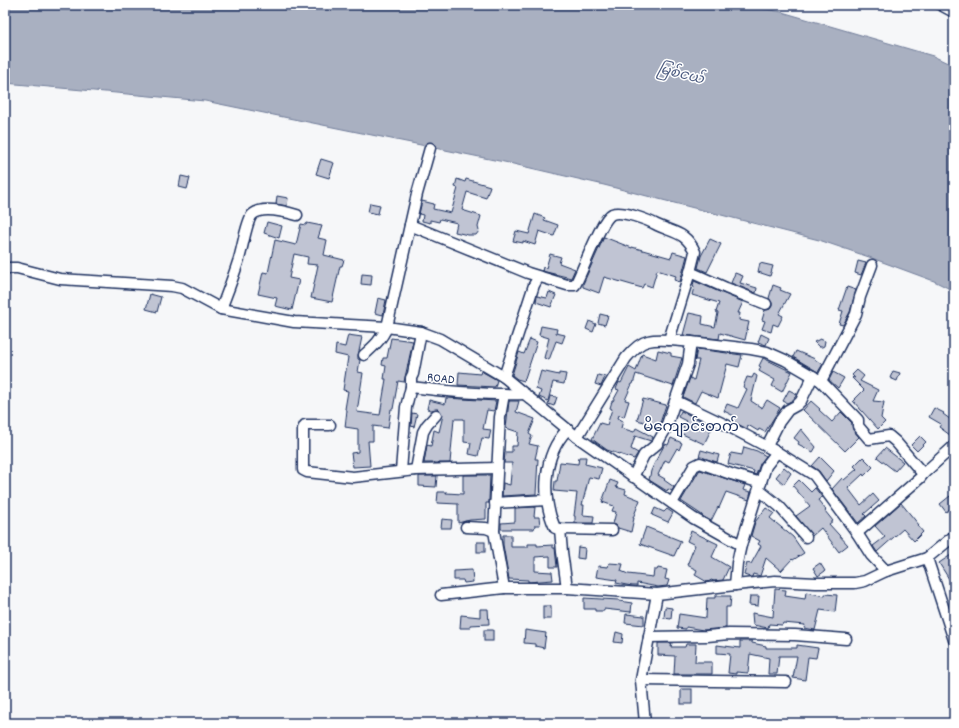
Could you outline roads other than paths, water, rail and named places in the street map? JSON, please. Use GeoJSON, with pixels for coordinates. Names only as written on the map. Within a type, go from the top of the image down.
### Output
{"type":"FeatureCollection","features":[{"type":"Feature","properties":{"kind":"street"},"geometry":{"type":"LineString","coordinates":[[941,5],[954,12]]}},
{"type":"Feature","properties":{"kind":"street"},"geometry":{"type":"LineString","coordinates":[[364,355],[384,334],[387,327],[410,225],[430,148]]}},
{"type":"Feature","properties":{"kind":"street"},"geometry":{"type":"LineString","coordinates":[[221,309],[239,262],[248,223],[252,215],[260,210],[272,210],[297,215]]}},
{"type":"Feature","properties":{"kind":"street"},"geometry":{"type":"LineString","coordinates":[[410,225],[528,273],[567,285],[575,284],[602,228],[608,218],[613,214],[625,214],[649,221],[683,235],[693,247],[695,252],[669,340]]}},
{"type":"Feature","properties":{"kind":"street"},"geometry":{"type":"LineString","coordinates":[[767,446],[779,422],[788,410],[801,401],[817,378],[856,314],[860,297],[872,265]]}},
{"type":"Feature","properties":{"kind":"street"},"geometry":{"type":"LineString","coordinates":[[5,268],[17,268],[60,279],[172,286],[182,288],[221,309],[294,322],[387,327],[422,332],[440,339],[504,377],[567,430],[693,518],[741,545]]}},
{"type":"Feature","properties":{"kind":"street"},"geometry":{"type":"LineString","coordinates":[[690,272],[766,304]]}},
{"type":"Feature","properties":{"kind":"street"},"geometry":{"type":"LineString","coordinates":[[504,377],[534,285],[538,278],[541,277]]}},
{"type":"Feature","properties":{"kind":"street","name":"ROAD"},"geometry":{"type":"LineString","coordinates":[[422,332],[411,378],[411,387],[443,391],[525,394]]}},
{"type":"Feature","properties":{"kind":"street"},"geometry":{"type":"LineString","coordinates":[[577,437],[626,358],[635,349],[647,341],[669,340],[691,342],[767,352],[817,378],[858,420],[858,426],[870,439],[889,436],[924,474]]}},
{"type":"Feature","properties":{"kind":"street"},"geometry":{"type":"LineString","coordinates":[[633,476],[644,455],[657,444],[665,430],[688,364],[691,342]]}},
{"type":"Feature","properties":{"kind":"street"},"geometry":{"type":"LineString","coordinates":[[401,471],[406,407],[411,387]]}},
{"type":"Feature","properties":{"kind":"street"},"geometry":{"type":"LineString","coordinates":[[504,394],[500,417],[494,531],[504,588]]}},
{"type":"Feature","properties":{"kind":"street"},"geometry":{"type":"LineString","coordinates":[[676,401],[767,446],[814,475],[857,533],[871,555],[886,571]]}},
{"type":"Feature","properties":{"kind":"street"},"geometry":{"type":"LineString","coordinates":[[416,470],[424,432],[427,424],[436,415]]}},
{"type":"Feature","properties":{"kind":"street"},"geometry":{"type":"LineString","coordinates":[[330,426],[305,425],[303,430],[303,470],[307,472],[353,477],[416,470],[497,468]]}},
{"type":"Feature","properties":{"kind":"street"},"geometry":{"type":"LineString","coordinates":[[567,430],[560,438],[552,454],[546,477],[547,500],[551,520],[555,528],[560,530],[612,530]]}},
{"type":"Feature","properties":{"kind":"street"},"geometry":{"type":"LineString","coordinates":[[857,533],[954,446]]}},
{"type":"Feature","properties":{"kind":"street"},"geometry":{"type":"LineString","coordinates":[[735,585],[741,545],[766,466],[777,452]]}},
{"type":"Feature","properties":{"kind":"street"},"geometry":{"type":"LineString","coordinates":[[672,503],[694,466],[700,463],[760,486],[806,537]]}},
{"type":"Feature","properties":{"kind":"street"},"geometry":{"type":"LineString","coordinates":[[496,503],[547,500]]}},
{"type":"Feature","properties":{"kind":"street"},"geometry":{"type":"LineString","coordinates":[[466,527],[486,528],[494,531]]}},
{"type":"Feature","properties":{"kind":"street"},"geometry":{"type":"LineString","coordinates":[[560,530],[567,588]]}},
{"type":"Feature","properties":{"kind":"street"},"geometry":{"type":"LineString","coordinates":[[441,595],[504,588],[567,588],[656,594],[775,581],[855,583],[865,581],[886,571],[927,558],[954,536]]}},
{"type":"Feature","properties":{"kind":"street"},"geometry":{"type":"LineString","coordinates":[[927,558],[954,640]]}},
{"type":"Feature","properties":{"kind":"street"},"geometry":{"type":"LineString","coordinates":[[645,723],[641,680],[656,594]]}},
{"type":"Feature","properties":{"kind":"street"},"geometry":{"type":"LineString","coordinates":[[649,637],[729,634],[795,635],[846,639]]}},
{"type":"Feature","properties":{"kind":"street"},"geometry":{"type":"LineString","coordinates":[[641,680],[786,682]]}},
{"type":"Feature","properties":{"kind":"water","name":"မြစ်ငယ်"},"geometry":{"type":"Polygon","coordinates":[[[5,5],[743,5],[782,12],[933,56],[954,66],[954,291],[934,281],[819,240],[604,185],[509,163],[205,101],[5,83],[5,5]]]}},
{"type":"Feature","properties":{"kind":"district","name":"မိကျောင်းတက်"},"geometry":{"type":"Point","coordinates":[691,426]}}]}
